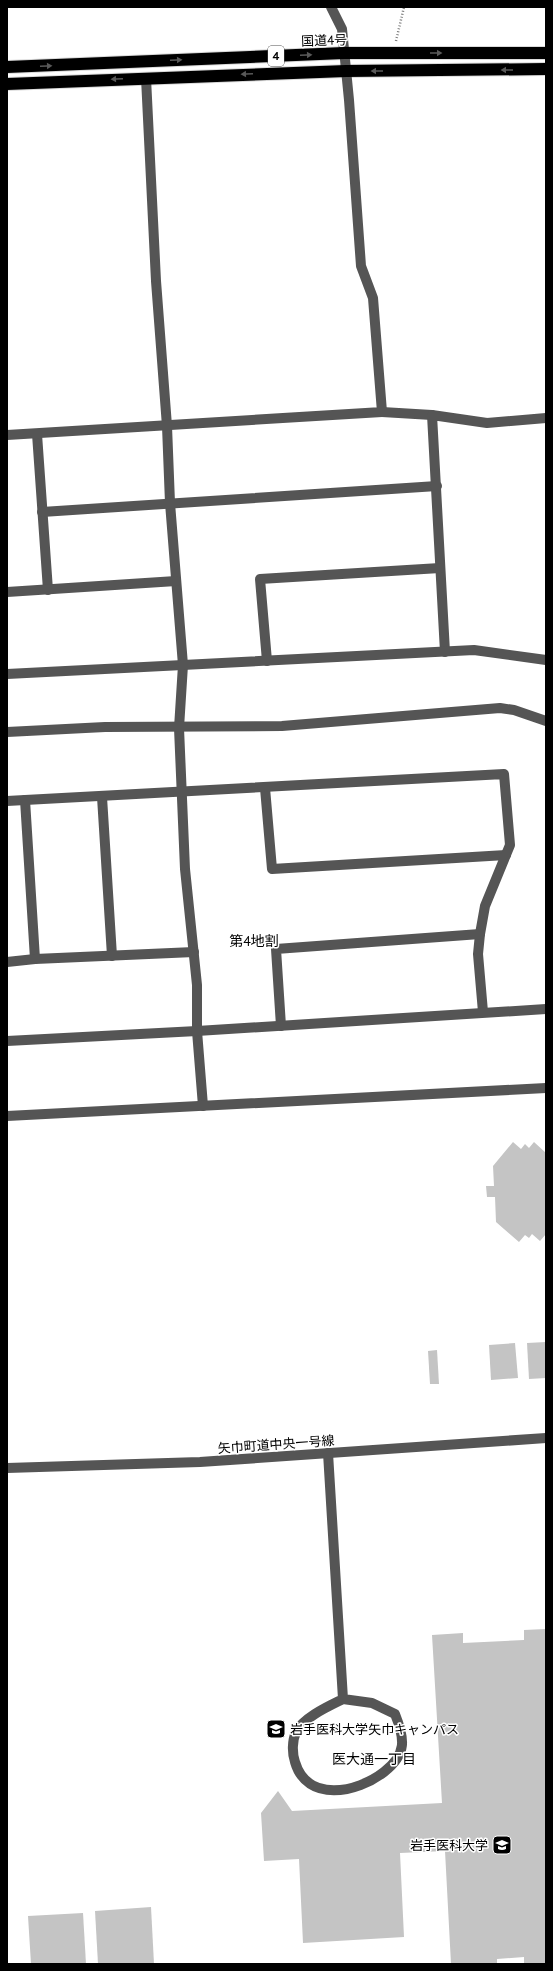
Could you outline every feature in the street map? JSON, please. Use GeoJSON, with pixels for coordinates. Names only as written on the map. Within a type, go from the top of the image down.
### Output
{"type":"FeatureCollection","features":[{"type":"Feature","properties":{"kind":"highway","name":"国道4号"},"geometry":{"type":"LineString","coordinates":[[7,68],[344,53],[546,53]]}},
{"type":"Feature","properties":{"kind":"highway","name":"4"},"geometry":{"type":"LineString","coordinates":[[7,84],[346,71],[546,70]]}},
{"type":"Feature","properties":{"kind":"street"},"geometry":{"type":"LineString","coordinates":[[331,7],[342,29],[360,266],[373,298],[382,412]]}},
{"type":"Feature","properties":{"kind":"street"},"geometry":{"type":"LineString","coordinates":[[146,78],[156,274],[167,426],[170,503],[183,665],[179,728],[185,869],[198,985],[197,1031],[203,1106]]}},
{"type":"Feature","properties":{"kind":"street"},"geometry":{"type":"LineString","coordinates":[[7,435],[382,412],[432,415],[487,423],[546,418]]}},
{"type":"Feature","properties":{"kind":"street"},"geometry":{"type":"LineString","coordinates":[[432,415],[445,652]]}},
{"type":"Feature","properties":{"kind":"street"},"geometry":{"type":"LineString","coordinates":[[37,434],[48,590]]}},
{"type":"Feature","properties":{"kind":"street"},"geometry":{"type":"LineString","coordinates":[[42,512],[436,486]]}},
{"type":"Feature","properties":{"kind":"street"},"geometry":{"type":"LineString","coordinates":[[267,661],[260,579],[440,568]]}},
{"type":"Feature","properties":{"kind":"street"},"geometry":{"type":"LineString","coordinates":[[7,592],[176,581]]}},
{"type":"Feature","properties":{"kind":"street"},"geometry":{"type":"LineString","coordinates":[[7,674],[474,650],[546,660]]}},
{"type":"Feature","properties":{"kind":"street"},"geometry":{"type":"LineString","coordinates":[[7,732],[104,727],[179,728],[282,726],[500,708],[514,710],[546,722]]}},
{"type":"Feature","properties":{"kind":"street"},"geometry":{"type":"LineString","coordinates":[[7,801],[504,774],[510,845],[485,906],[480,934],[478,954],[483,1012]]}},
{"type":"Feature","properties":{"kind":"street"},"geometry":{"type":"LineString","coordinates":[[265,788],[272,869],[506,855]]}},
{"type":"Feature","properties":{"kind":"street"},"geometry":{"type":"LineString","coordinates":[[102,797],[112,956]]}},
{"type":"Feature","properties":{"kind":"street"},"geometry":{"type":"LineString","coordinates":[[25,800],[35,959]]}},
{"type":"Feature","properties":{"kind":"street"},"geometry":{"type":"LineString","coordinates":[[281,1026],[276,949],[480,934]]}},
{"type":"Feature","properties":{"kind":"street"},"geometry":{"type":"LineString","coordinates":[[7,962],[35,959],[194,952]]}},
{"type":"Feature","properties":{"kind":"street"},"geometry":{"type":"LineString","coordinates":[[7,1041],[197,1031],[546,1009]]}},
{"type":"Feature","properties":{"kind":"street"},"geometry":{"type":"LineString","coordinates":[[7,1116],[546,1088]]}},
{"type":"Feature","properties":{"kind":"street","name":"矢巾町道中央一号線"},"geometry":{"type":"LineString","coordinates":[[7,1468],[200,1462],[546,1438]]}},
{"type":"Feature","properties":{"kind":"street"},"geometry":{"type":"LineString","coordinates":[[328,1453],[343,1699]]}},
{"type":"Feature","properties":{"kind":"street"},"geometry":{"type":"LineString","coordinates":[[343,1699],[372,1703],[395,1714],[402,1732],[403,1748],[392,1766],[373,1781],[352,1789],[329,1790],[308,1783],[297,1768],[292,1752],[296,1732],[310,1718],[343,1699]]}},
{"type":"Feature","properties":{"kind":"path"},"geometry":{"type":"LineString","coordinates":[[393,53],[404,7]]}},
{"type":"Feature","properties":{"kind":"building"},"geometry":{"type":"Polygon","coordinates":[[[513,1142],[521,1149],[525,1144],[529,1148],[534,1142],[546,1153],[546,1234],[540,1241],[532,1234],[529,1238],[525,1235],[519,1242],[496,1222],[495,1197],[487,1197],[486,1186],[494,1186],[493,1166],[513,1142]]]}},
{"type":"Feature","properties":{"kind":"building"},"geometry":{"type":"Polygon","coordinates":[[[546,1342],[546,1378],[529,1379],[527,1343],[546,1342]]]}},
{"type":"Feature","properties":{"kind":"building"},"geometry":{"type":"Polygon","coordinates":[[[515,1343],[518,1378],[491,1380],[489,1345],[515,1343]]]}},
{"type":"Feature","properties":{"kind":"building"},"geometry":{"type":"Polygon","coordinates":[[[437,1350],[439,1384],[430,1384],[428,1351],[437,1350]]]}},
{"type":"Feature","properties":{"kind":"building"},"geometry":{"type":"Polygon","coordinates":[[[546,1629],[546,1964],[524,1964],[524,1957],[497,1959],[497,1964],[451,1964],[445,1851],[400,1853],[404,1937],[303,1943],[299,1859],[264,1861],[261,1813],[278,1791],[292,1811],[442,1803],[432,1635],[463,1633],[463,1643],[524,1640],[524,1630],[546,1629]]]}},
{"type":"Feature","properties":{"kind":"building"},"geometry":{"type":"Polygon","coordinates":[[[151,1907],[154,1964],[98,1964],[95,1911],[151,1907]]]}},
{"type":"Feature","properties":{"kind":"building"},"geometry":{"type":"Polygon","coordinates":[[[83,1913],[86,1964],[31,1964],[28,1916],[83,1913]]]}},
{"type":"Feature","properties":{"kind":"place","name":"岩手医科大学矢巾キャンパス"},"geometry":{"type":"Point","coordinates":[276,1729]}},
{"type":"Feature","properties":{"kind":"place","name":"岩手医科大学"},"geometry":{"type":"Point","coordinates":[502,1845]}},
{"type":"Feature","properties":{"kind":"district","name":"第4地割"},"geometry":{"type":"Point","coordinates":[254,941]}},
{"type":"Feature","properties":{"kind":"district","name":"医大通一丁目"},"geometry":{"type":"Point","coordinates":[374,1759]}}]}
